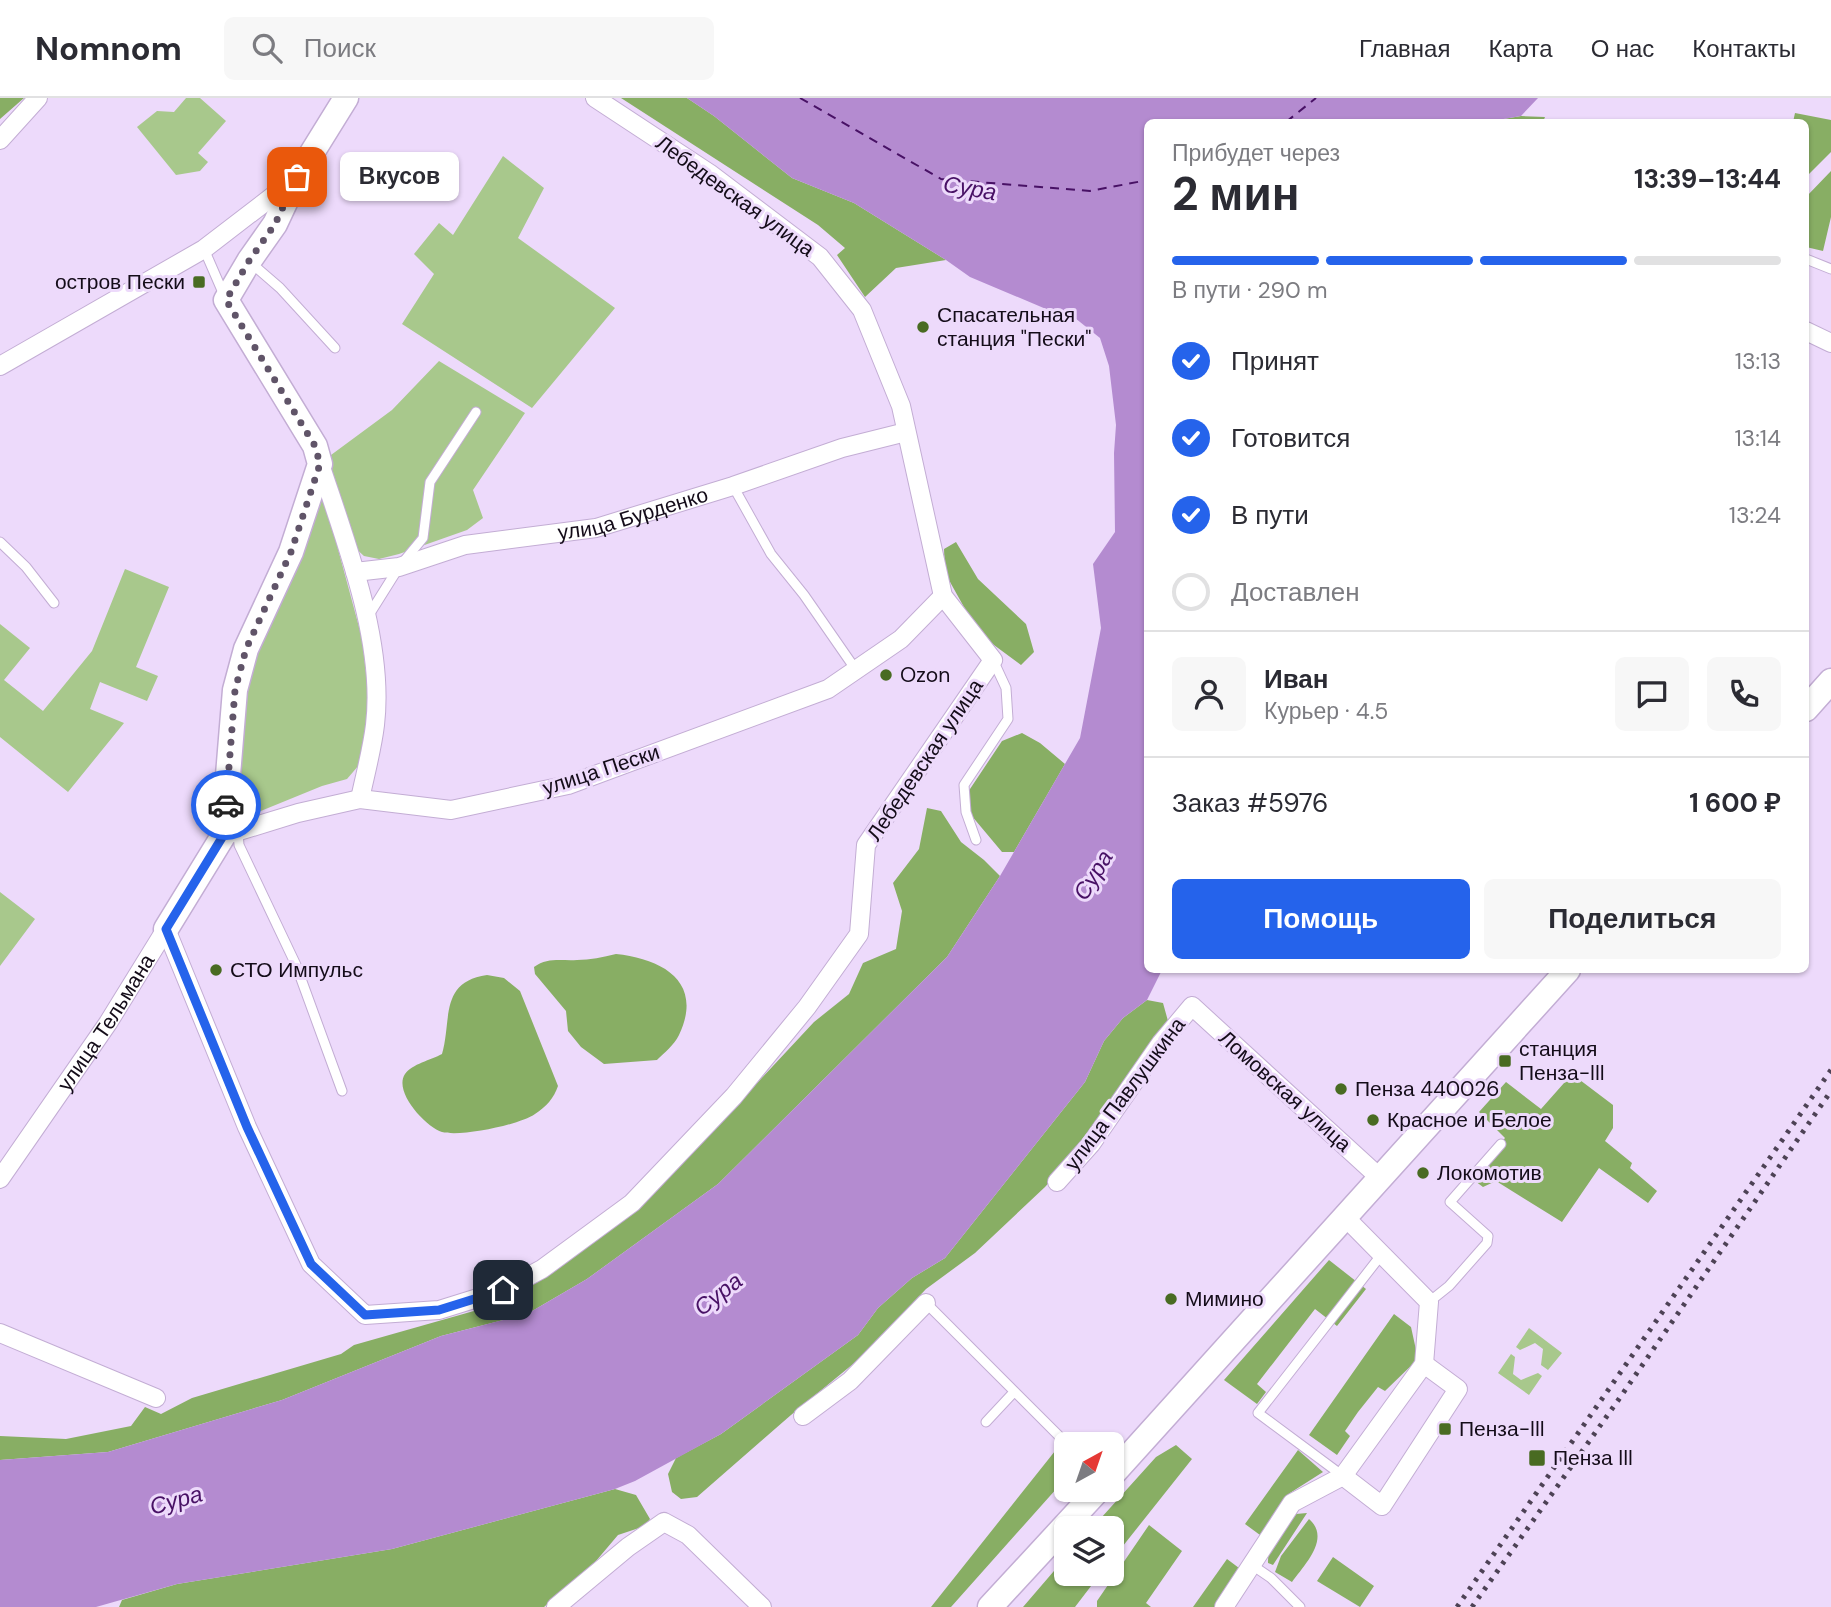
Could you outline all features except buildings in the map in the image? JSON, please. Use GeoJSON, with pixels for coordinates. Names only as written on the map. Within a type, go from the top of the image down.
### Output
{"type":"FeatureCollection","features":[{"type":"Feature","properties":{"kind":"street"},"geometry":{"type":"LineString","coordinates":[[0,140],[38,98]]}},
{"type":"Feature","properties":{"kind":"street"},"geometry":{"type":"LineString","coordinates":[[345,98],[297,177],[275,224],[226,300],[315,446],[355,572],[375,660],[375,724],[360,799]]}},
{"type":"Feature","properties":{"kind":"street","name":"Лебедевская улица"},"geometry":{"type":"LineString","coordinates":[[166,929],[247,1127],[311,1264],[365,1315],[439,1310],[503,1290],[542,1269],[632,1203],[734,1096],[807,1007],[859,933],[866,845],[993,660],[943,596],[901,406],[862,310],[820,257],[709,173],[595,98]]}},
{"type":"Feature","properties":{"kind":"street"},"geometry":{"type":"LineString","coordinates":[[0,366],[204,249],[297,177]]}},
{"type":"Feature","properties":{"kind":"street"},"geometry":{"type":"LineString","coordinates":[[1809,332],[1831,343]]}},
{"type":"Feature","properties":{"kind":"street","name":"улица Бурденко"},"geometry":{"type":"LineString","coordinates":[[355,572],[399,567],[465,545],[596,528],[733,486],[842,448],[906,432]]}},
{"type":"Feature","properties":{"kind":"street","name":"улица Тельмана"},"geometry":{"type":"LineString","coordinates":[[0,1179],[108,1023],[166,929],[230,834],[235,690],[243,659],[291,552],[320,464]]}},
{"type":"Feature","properties":{"kind":"street","name":"улица Пески"},"geometry":{"type":"LineString","coordinates":[[230,834],[298,813],[360,799],[452,810],[568,785],[828,689],[901,639],[943,596]]}},
{"type":"Feature","properties":{"kind":"street"},"geometry":{"type":"LineString","coordinates":[[1809,706],[1831,681]]}},
{"type":"Feature","properties":{"kind":"street"},"geometry":{"type":"LineString","coordinates":[[1124,1461],[1565,973]]}},
{"type":"Feature","properties":{"kind":"street","name":"Ломовская улица"},"geometry":{"type":"LineString","coordinates":[[1192,1006],[1379,1177]]}},
{"type":"Feature","properties":{"kind":"street","name":"улица Павлушкина"},"geometry":{"type":"LineString","coordinates":[[1057,1182],[1091,1144],[1161,1043],[1192,1006]]}},
{"type":"Feature","properties":{"kind":"street"},"geometry":{"type":"LineString","coordinates":[[1224,1607],[1292,1503],[1343,1476],[1424,1364],[1429,1302],[1344,1216]]}},
{"type":"Feature","properties":{"kind":"street"},"geometry":{"type":"LineString","coordinates":[[803,1416],[850,1381],[926,1303]]}},
{"type":"Feature","properties":{"kind":"street"},"geometry":{"type":"LineString","coordinates":[[0,1332],[156,1398]]}},
{"type":"Feature","properties":{"kind":"street"},"geometry":{"type":"LineString","coordinates":[[1343,1476],[1382,1506],[1458,1389],[1424,1364]]}},
{"type":"Feature","properties":{"kind":"street"},"geometry":{"type":"LineString","coordinates":[[990,1607],[1087,1502]]}},
{"type":"Feature","properties":{"kind":"street"},"geometry":{"type":"LineString","coordinates":[[556,1607],[664,1522],[688,1535],[762,1607]]}},
{"type":"Feature","properties":{"kind":"lane"},"geometry":{"type":"LineString","coordinates":[[204,249],[226,300]]}},
{"type":"Feature","properties":{"kind":"lane"},"geometry":{"type":"LineString","coordinates":[[1809,260],[1831,269]]}},
{"type":"Feature","properties":{"kind":"lane"},"geometry":{"type":"LineString","coordinates":[[249,261],[279,288],[335,348]]}},
{"type":"Feature","properties":{"kind":"lane"},"geometry":{"type":"LineString","coordinates":[[366,619],[399,567],[423,538],[430,482],[477,412]]}},
{"type":"Feature","properties":{"kind":"lane"},"geometry":{"type":"LineString","coordinates":[[733,486],[771,554],[804,595],[856,670]]}},
{"type":"Feature","properties":{"kind":"lane"},"geometry":{"type":"LineString","coordinates":[[0,542],[26,567],[54,603]]}},
{"type":"Feature","properties":{"kind":"lane"},"geometry":{"type":"LineString","coordinates":[[976,840],[966,812],[964,785],[1008,719],[1006,688],[993,660]]}},
{"type":"Feature","properties":{"kind":"lane"},"geometry":{"type":"LineString","coordinates":[[230,834],[239,845],[296,965],[342,1091]]}},
{"type":"Feature","properties":{"kind":"lane"},"geometry":{"type":"LineString","coordinates":[[1429,1302],[1449,1286],[1487,1243],[1488,1236],[1450,1202],[1501,1144]]}},
{"type":"Feature","properties":{"kind":"lane"},"geometry":{"type":"LineString","coordinates":[[1343,1476],[1258,1413],[1382,1254]]}},
{"type":"Feature","properties":{"kind":"lane"},"geometry":{"type":"LineString","coordinates":[[926,1303],[1056,1432]]}},
{"type":"Feature","properties":{"kind":"lane"},"geometry":{"type":"LineString","coordinates":[[986,1422],[1014,1392]]}},
{"type":"Feature","properties":{"kind":"lane"},"geometry":{"type":"LineString","coordinates":[[1252,1564],[1271,1578],[1300,1607]]}},
{"type":"Feature","properties":{"kind":"green space"},"geometry":{"type":"Polygon","coordinates":[[[0,98],[24,98],[0,119],[0,98]]]}},
{"type":"Feature","properties":{"kind":"green space"},"geometry":{"type":"Polygon","coordinates":[[[186,98],[200,98],[226,121],[198,153],[208,162],[200,171],[176,175],[137,127],[157,111],[174,112],[186,98]]]}},
{"type":"Feature","properties":{"kind":"green space"},"geometry":{"type":"Polygon","coordinates":[[[621,98],[687,98],[792,178],[854,203],[946,260],[896,268],[865,297],[837,255],[845,248],[818,225],[621,98]]]}},
{"type":"Feature","properties":{"kind":"green space"},"geometry":{"type":"Polygon","coordinates":[[[1795,113],[1831,120],[1831,152],[1809,174],[1809,119],[1794,119],[1795,113]]]}},
{"type":"Feature","properties":{"kind":"green space"},"geometry":{"type":"Polygon","coordinates":[[[1521,116],[1545,117],[1544,119],[1504,119],[1521,116]]]}},
{"type":"Feature","properties":{"kind":"green space"},"geometry":{"type":"Polygon","coordinates":[[[503,156],[544,188],[518,238],[615,308],[532,408],[402,324],[434,274],[414,254],[439,223],[453,235],[503,156]]]}},
{"type":"Feature","properties":{"kind":"green space"},"geometry":{"type":"Polygon","coordinates":[[[1831,171],[1831,217],[1823,251],[1809,248],[1809,194],[1831,171]]]}},
{"type":"Feature","properties":{"kind":"green space"},"geometry":{"type":"Polygon","coordinates":[[[439,361],[525,413],[473,490],[483,518],[467,530],[399,554],[379,559],[364,556],[353,546],[330,472],[331,455],[392,410],[439,361]]]}},
{"type":"Feature","properties":{"kind":"green space"},"geometry":{"type":"Polygon","coordinates":[[[321,486],[362,638],[370,708],[359,765],[347,779],[322,786],[241,819],[234,814],[240,691],[321,486]]]}},
{"type":"Feature","properties":{"kind":"green space"},"geometry":{"type":"Polygon","coordinates":[[[956,542],[978,579],[1026,624],[1034,652],[1021,665],[979,634],[945,573],[944,549],[956,542]]]}},
{"type":"Feature","properties":{"kind":"green space"},"geometry":{"type":"Polygon","coordinates":[[[125,569],[169,587],[136,667],[158,676],[147,701],[100,682],[90,709],[124,723],[68,792],[0,737],[0,624],[30,648],[4,680],[43,711],[92,651],[125,569]]]}},
{"type":"Feature","properties":{"kind":"green space"},"geometry":{"type":"Polygon","coordinates":[[[1022,733],[1040,743],[1065,764],[1014,852],[1002,852],[971,815],[968,792],[1002,741],[1022,733]]]}},
{"type":"Feature","properties":{"kind":"green space"},"geometry":{"type":"Polygon","coordinates":[[[927,808],[941,811],[961,842],[1000,876],[947,957],[718,1184],[587,1279],[527,1314],[441,1336],[282,1400],[108,1452],[0,1460],[0,1436],[66,1439],[131,1426],[145,1407],[161,1414],[192,1398],[341,1354],[354,1345],[502,1303],[551,1274],[643,1205],[814,1022],[849,994],[863,963],[896,949],[902,911],[893,883],[919,849],[927,808]]]}},
{"type":"Feature","properties":{"kind":"green space"},"geometry":{"type":"Polygon","coordinates":[[[0,892],[35,919],[0,966],[0,892]]]}},
{"type":"Feature","properties":{"kind":"green space"},"geometry":{"type":"Polygon","coordinates":[[[616,954],[649,961],[663,968],[674,976],[682,987],[686,1001],[685,1017],[679,1035],[657,1060],[604,1064],[581,1047],[568,1031],[566,1011],[535,974],[534,967],[544,962],[616,954]]]}},
{"type":"Feature","properties":{"kind":"green space"},"geometry":{"type":"Polygon","coordinates":[[[487,975],[504,978],[520,991],[558,1086],[546,1105],[527,1118],[476,1131],[442,1132],[435,1129],[413,1108],[403,1090],[402,1081],[412,1068],[442,1054],[454,994],[472,979],[487,975]]]}},
{"type":"Feature","properties":{"kind":"green space"},"geometry":{"type":"Polygon","coordinates":[[[1147,1000],[1163,1003],[1168,1021],[1085,1143],[1045,1187],[975,1253],[926,1289],[864,1355],[697,1497],[681,1499],[672,1492],[668,1474],[676,1458],[721,1434],[858,1335],[878,1308],[912,1278],[945,1258],[1085,1082],[1104,1041],[1123,1018],[1147,1000]]]}},
{"type":"Feature","properties":{"kind":"green space"},"geometry":{"type":"Polygon","coordinates":[[[1572,1074],[1613,1105],[1613,1128],[1605,1141],[1632,1163],[1630,1168],[1657,1191],[1648,1203],[1599,1168],[1562,1222],[1496,1181],[1483,1187],[1471,1178],[1505,1138],[1479,1112],[1506,1082],[1541,1109],[1572,1074]]]}},
{"type":"Feature","properties":{"kind":"green space"},"geometry":{"type":"Polygon","coordinates":[[[1329,1260],[1366,1289],[1337,1326],[1315,1309],[1257,1384],[1266,1392],[1257,1404],[1224,1380],[1329,1260]]]}},
{"type":"Feature","properties":{"kind":"green space"},"geometry":{"type":"Polygon","coordinates":[[[1394,1314],[1411,1327],[1418,1359],[1385,1391],[1378,1387],[1345,1431],[1350,1436],[1337,1455],[1309,1435],[1394,1314]]]}},
{"type":"Feature","properties":{"kind":"green space"},"geometry":{"type":"Polygon","coordinates":[[[1529,1328],[1562,1353],[1548,1370],[1541,1365],[1543,1349],[1535,1343],[1520,1350],[1516,1347],[1529,1328]]]}},
{"type":"Feature","properties":{"kind":"green space"},"geometry":{"type":"Polygon","coordinates":[[[1511,1354],[1515,1357],[1513,1374],[1521,1380],[1538,1373],[1542,1376],[1529,1395],[1498,1373],[1511,1354]]]}},
{"type":"Feature","properties":{"kind":"green space"},"geometry":{"type":"Polygon","coordinates":[[[1176,1445],[1192,1459],[1124,1545],[1124,1516],[1103,1516],[1115,1502],[1124,1502],[1124,1492],[1156,1457],[1176,1445]]]}},
{"type":"Feature","properties":{"kind":"green space"},"geometry":{"type":"Polygon","coordinates":[[[1298,1450],[1323,1472],[1290,1493],[1260,1535],[1245,1524],[1298,1450]]]}},
{"type":"Feature","properties":{"kind":"green space"},"geometry":{"type":"Polygon","coordinates":[[[1054,1452],[1054,1491],[951,1607],[931,1607],[1054,1452]]]}},
{"type":"Feature","properties":{"kind":"green space"},"geometry":{"type":"Polygon","coordinates":[[[615,1489],[636,1495],[650,1519],[645,1526],[618,1535],[596,1561],[544,1607],[119,1607],[122,1600],[177,1584],[392,1549],[615,1489]]]}},
{"type":"Feature","properties":{"kind":"green space"},"geometry":{"type":"Polygon","coordinates":[[[1307,1513],[1273,1565],[1268,1563],[1270,1549],[1282,1531],[1296,1514],[1307,1513]]]}},
{"type":"Feature","properties":{"kind":"green space"},"geometry":{"type":"Polygon","coordinates":[[[1309,1519],[1315,1526],[1317,1543],[1292,1582],[1275,1572],[1281,1556],[1309,1519]]]}},
{"type":"Feature","properties":{"kind":"green space"},"geometry":{"type":"Polygon","coordinates":[[[1149,1525],[1182,1551],[1146,1603],[1151,1607],[1097,1607],[1097,1601],[1107,1586],[1124,1586],[1124,1562],[1149,1525]]]}},
{"type":"Feature","properties":{"kind":"green space"},"geometry":{"type":"Polygon","coordinates":[[[1333,1557],[1374,1586],[1360,1607],[1317,1581],[1333,1557]]]}},
{"type":"Feature","properties":{"kind":"green space"},"geometry":{"type":"Polygon","coordinates":[[[1227,1559],[1243,1571],[1219,1607],[1193,1607],[1227,1559]]]}},
{"type":"Feature","properties":{"kind":"green space"},"geometry":{"type":"Polygon","coordinates":[[[1054,1571],[1054,1586],[1091,1586],[1075,1607],[1023,1607],[1054,1571]]]}},
{"type":"Feature","properties":{"kind":"water","name":"Сура"},"geometry":{"type":"Polygon","coordinates":[[[687,98],[1538,98],[1521,116],[1504,119],[1144,119],[1144,973],[1160,973],[1147,1000],[1123,1018],[1104,1041],[1085,1082],[945,1258],[912,1278],[878,1308],[858,1335],[721,1434],[635,1481],[615,1489],[392,1549],[177,1584],[96,1607],[0,1607],[0,1460],[108,1452],[282,1400],[441,1336],[527,1314],[587,1279],[718,1184],[947,957],[1000,876],[1080,738],[1101,628],[1093,564],[1115,532],[1116,425],[1109,366],[1100,338],[1075,318],[1046,309],[970,277],[854,203],[792,178],[687,98]]]}},
{"type":"Feature","properties":{"kind":"ferry route"},"geometry":{"type":"LineString","coordinates":[[800,98],[941,179],[1090,191],[1144,181]]}},
{"type":"Feature","properties":{"kind":"ferry route"},"geometry":{"type":"LineString","coordinates":[[1290,119],[1316,98]]}},
{"type":"Feature","properties":{"kind":"railway"},"geometry":{"type":"LineString","coordinates":[[1457,1607],[1831,1070]]}},
{"type":"Feature","properties":{"kind":"railway"},"geometry":{"type":"LineString","coordinates":[[1472,1607],[1831,1091]]}},
{"type":"Feature","properties":{"kind":"way so far"},"geometry":{"type":"LineString","coordinates":[[226,805],[235,690],[246,649],[291,552],[320,464],[315,446],[226,300],[275,224],[297,177]]}},
{"type":"Feature","properties":{"kind":"place","name":"Вкусов"},"geometry":{"type":"Point","coordinates":[297,177]}},
{"type":"Feature","properties":{"kind":"place","name":"остров Пески"},"geometry":{"type":"Point","coordinates":[199,282]}},
{"type":"Feature","properties":{"kind":"place","name":"Спасательная станция \"Пески\""},"geometry":{"type":"Point","coordinates":[923,327]}},
{"type":"Feature","properties":{"kind":"place","name":"Ozon"},"geometry":{"type":"Point","coordinates":[886,675]}},
{"type":"Feature","properties":{"kind":"place","name":"СТО Импульс"},"geometry":{"type":"Point","coordinates":[216,970]}},
{"type":"Feature","properties":{"kind":"place","name":"станция Пенза-III"},"geometry":{"type":"Point","coordinates":[1505,1061]}},
{"type":"Feature","properties":{"kind":"place","name":"Пенза 440026"},"geometry":{"type":"Point","coordinates":[1341,1089]}},
{"type":"Feature","properties":{"kind":"place","name":"Красное и Белое"},"geometry":{"type":"Point","coordinates":[1373,1120]}},
{"type":"Feature","properties":{"kind":"place","name":"Локомотив"},"geometry":{"type":"Point","coordinates":[1423,1173]}},
{"type":"Feature","properties":{"kind":"place","name":"Мимино"},"geometry":{"type":"Point","coordinates":[1171,1299]}},
{"type":"Feature","properties":{"kind":"place","name":"Пенза-III"},"geometry":{"type":"Point","coordinates":[1445,1429]}},
{"type":"Feature","properties":{"kind":"place","name":"Пенза III"},"geometry":{"type":"Point","coordinates":[1537,1458]}},
{"type":"Feature","properties":{"kind":"route"},"geometry":{"type":"LineString","coordinates":[[226,805],[223,836],[166,929],[247,1127],[311,1264],[365,1315],[439,1310],[503,1290]]}}]}
